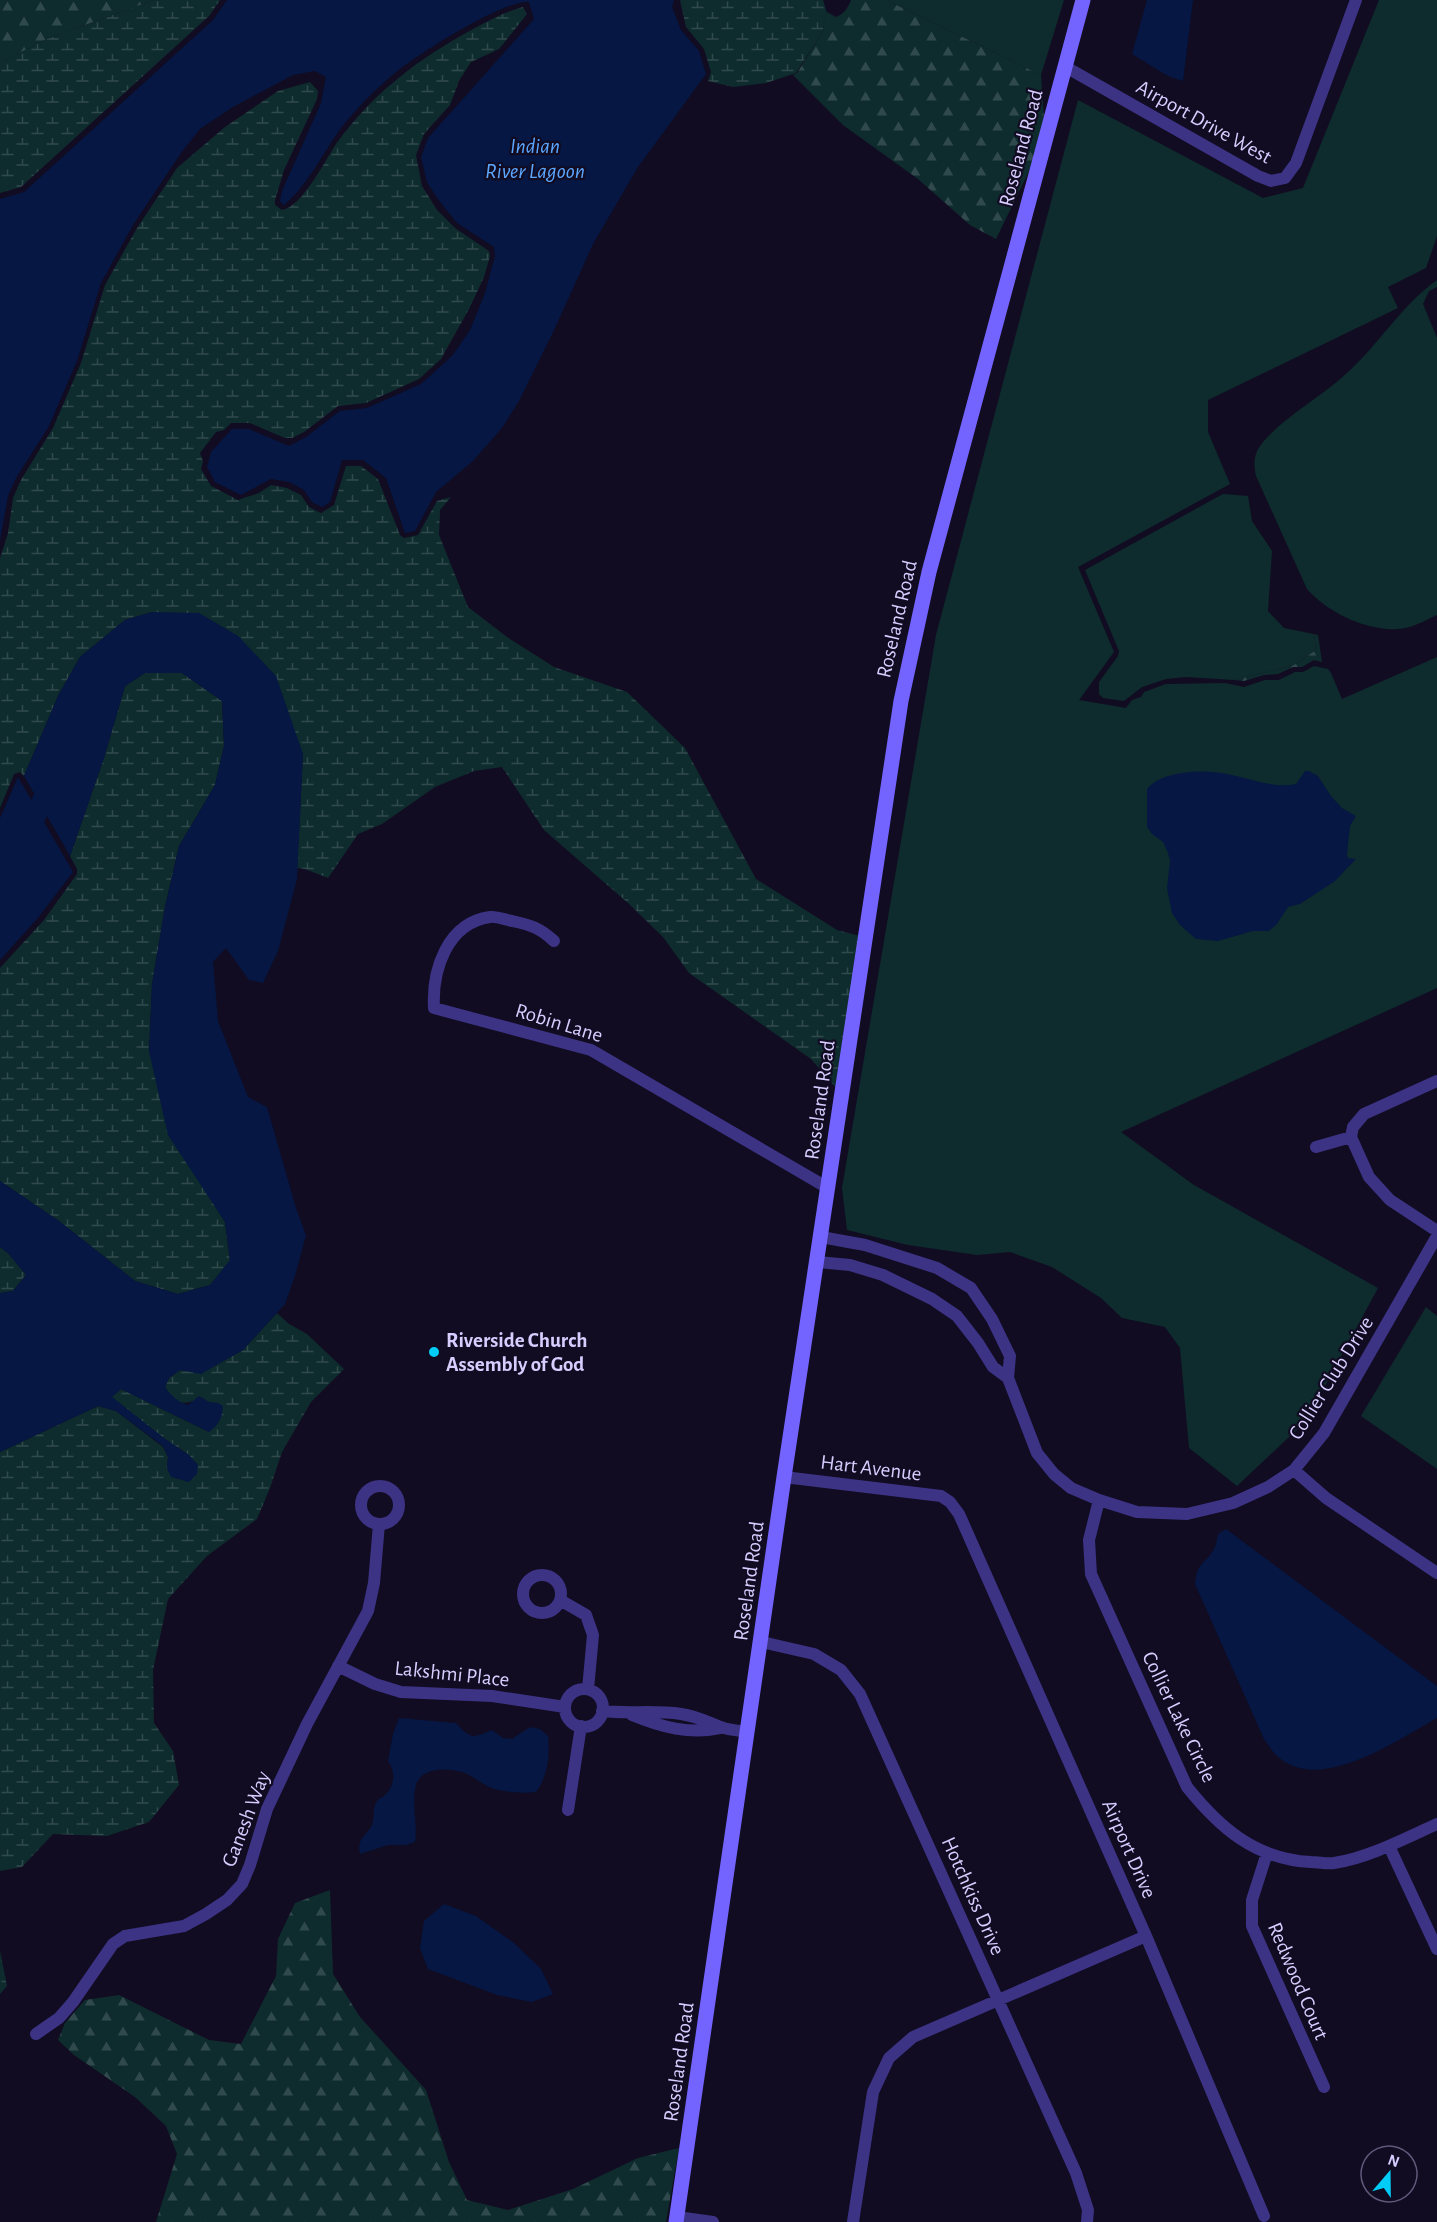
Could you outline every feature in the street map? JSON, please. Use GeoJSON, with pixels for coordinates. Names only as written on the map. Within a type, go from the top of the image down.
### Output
{"type":"FeatureCollection","features":[{"type":"Feature","properties":{"kind":"main road","name":"Roseland Road"},"geometry":{"type":"LineString","coordinates":[[676,2220],[762,1642],[784,1477],[901,701],[929,572],[1083,0]]}},
{"type":"Feature","properties":{"kind":"street","name":"Airport Drive West"},"geometry":{"type":"LineString","coordinates":[[1064,66],[1258,176],[1271,181],[1285,178],[1296,163],[1356,0]]}},
{"type":"Feature","properties":{"kind":"street","name":"Robin Lane"},"geometry":{"type":"LineString","coordinates":[[554,941],[540,929],[491,916],[467,925],[448,943],[433,988],[434,1008],[591,1050],[828,1188]]}},
{"type":"Feature","properties":{"kind":"street"},"geometry":{"type":"LineString","coordinates":[[1437,1081],[1364,1114],[1353,1127],[1352,1137],[1369,1177],[1390,1200],[1437,1231]]}},
{"type":"Feature","properties":{"kind":"street"},"geometry":{"type":"LineString","coordinates":[[1316,1147],[1352,1137]]}},
{"type":"Feature","properties":{"kind":"street","name":"Collier Club Drive"},"geometry":{"type":"LineString","coordinates":[[821,1237],[890,1252],[938,1268],[970,1288],[993,1319],[1010,1356],[1008,1378],[1037,1453],[1054,1474],[1071,1488],[1137,1512],[1186,1514],[1233,1503],[1268,1487],[1294,1470],[1324,1433],[1437,1236]]}},
{"type":"Feature","properties":{"kind":"street"},"geometry":{"type":"LineString","coordinates":[[883,1275],[890,1252]]}},
{"type":"Feature","properties":{"kind":"street","name":"Collier Club Drive"},"geometry":{"type":"LineString","coordinates":[[818,1262],[850,1265],[883,1275],[932,1299],[957,1316],[993,1367],[1008,1378]]}},
{"type":"Feature","properties":{"kind":"street"},"geometry":{"type":"LineString","coordinates":[[1294,1470],[1326,1498],[1437,1573]]}},
{"type":"Feature","properties":{"kind":"street","name":"Hart Avenue"},"geometry":{"type":"LineString","coordinates":[[784,1477],[941,1496],[950,1502]]}},
{"type":"Feature","properties":{"kind":"street","name":"Collier Lake Circle"},"geometry":{"type":"LineString","coordinates":[[1099,1500],[1089,1540],[1091,1574],[1186,1787],[1211,1816],[1239,1839],[1267,1853],[1301,1862],[1334,1863],[1389,1846],[1437,1824]]}},
{"type":"Feature","properties":{"kind":"street","name":"Airport Drive"},"geometry":{"type":"LineString","coordinates":[[950,1502],[959,1514],[1146,1936],[1264,2216]]}},
{"type":"Feature","properties":{"kind":"street","name":"Ganesh Way"},"geometry":{"type":"LineString","coordinates":[[36,2034],[59,2018],[73,2002],[113,1944],[125,1936],[184,1926],[227,1900],[242,1884],[267,1809],[307,1724],[368,1611],[374,1583],[379,1524]]}},
{"type":"Feature","properties":{"kind":"street"},"geometry":{"type":"LineString","coordinates":[[560,1600],[586,1615],[590,1625],[593,1635],[588,1689]]}},
{"type":"Feature","properties":{"kind":"street","name":"Hotchkiss Drive"},"geometry":{"type":"LineString","coordinates":[[762,1642],[814,1654],[841,1670],[860,1694],[1076,2173],[1088,2210],[1087,2222]]}},
{"type":"Feature","properties":{"kind":"street","name":"Lakshmi Place"},"geometry":{"type":"LineString","coordinates":[[338,1666],[375,1684],[401,1692],[492,1696],[565,1707]]}},
{"type":"Feature","properties":{"kind":"street"},"geometry":{"type":"LineString","coordinates":[[588,1689],[598,1695],[603,1706],[602,1712],[596,1722],[581,1726],[568,1718],[566,1701],[573,1693],[588,1689]]}},
{"type":"Feature","properties":{"kind":"street"},"geometry":{"type":"LineString","coordinates":[[602,1712],[628,1714],[670,1712],[697,1724],[748,1732]]}},
{"type":"Feature","properties":{"kind":"street"},"geometry":{"type":"LineString","coordinates":[[668,1727],[670,1712]]}},
{"type":"Feature","properties":{"kind":"street"},"geometry":{"type":"LineString","coordinates":[[628,1714],[656,1725],[668,1727],[697,1724]]}},
{"type":"Feature","properties":{"kind":"street"},"geometry":{"type":"LineString","coordinates":[[568,1810],[581,1726]]}},
{"type":"Feature","properties":{"kind":"street"},"geometry":{"type":"LineString","coordinates":[[1389,1846],[1437,1949]]}},
{"type":"Feature","properties":{"kind":"street","name":"Redwood Court"},"geometry":{"type":"LineString","coordinates":[[1267,1853],[1252,1900],[1252,1926],[1324,2087]]}},
{"type":"Feature","properties":{"kind":"street"},"geometry":{"type":"LineString","coordinates":[[853,2222],[873,2092],[889,2058],[913,2037],[1146,1936]]}},
{"type":"Feature","properties":{"kind":"street"},"geometry":{"type":"LineString","coordinates":[[676,2220],[713,2222]]}},
{"type":"Feature","properties":{"kind":"green space"},"geometry":{"type":"Polygon","coordinates":[[[0,0],[154,0],[47,39],[0,63],[0,0]]]}},
{"type":"Feature","properties":{"kind":"green space"},"geometry":{"type":"Polygon","coordinates":[[[154,0],[220,0],[209,16],[21,187],[0,193],[0,63],[47,39],[154,0]]]}},
{"type":"Feature","properties":{"kind":"green space"},"geometry":{"type":"Polygon","coordinates":[[[680,0],[823,0],[827,13],[822,33],[796,73],[766,83],[733,87],[708,81],[711,72],[704,49],[686,27],[680,0]]]}},
{"type":"Feature","properties":{"kind":"green space"},"geometry":{"type":"Polygon","coordinates":[[[851,0],[886,0],[1041,75],[1044,119],[1037,146],[1029,171],[996,239],[970,225],[918,179],[843,125],[793,75],[797,73],[822,33],[827,12],[836,17],[839,16],[849,6],[851,0]]]}},
{"type":"Feature","properties":{"kind":"green space"},"geometry":{"type":"Polygon","coordinates":[[[886,0],[1064,0],[1041,75],[886,0]]]}},
{"type":"Feature","properties":{"kind":"green space"},"geometry":{"type":"Polygon","coordinates":[[[1379,0],[1437,0],[1437,236],[1426,268],[1388,287],[1398,308],[1208,400],[1208,432],[1230,484],[1078,567],[1114,652],[1079,700],[1126,708],[1132,700],[1141,697],[1144,692],[1166,684],[1225,683],[1244,687],[1265,680],[1279,680],[1314,666],[1328,669],[1342,699],[1437,657],[1437,988],[1121,1132],[1194,1185],[1378,1288],[1306,1421],[1237,1486],[1189,1448],[1180,1348],[1165,1327],[1122,1318],[1101,1298],[1052,1267],[1010,1252],[977,1255],[908,1245],[847,1230],[842,1188],[936,635],[1078,100],[1263,198],[1303,188],[1379,0]]]}},
{"type":"Feature","properties":{"kind":"green space"},"geometry":{"type":"Polygon","coordinates":[[[523,7],[527,14],[499,49],[471,62],[459,81],[450,105],[424,134],[416,155],[422,186],[437,210],[455,228],[489,251],[490,256],[484,277],[469,309],[441,359],[419,379],[366,403],[338,406],[304,432],[292,438],[285,438],[250,423],[231,423],[224,430],[216,432],[200,453],[203,461],[201,469],[211,486],[238,500],[259,493],[271,485],[287,488],[301,495],[309,507],[321,513],[334,505],[346,466],[361,466],[378,479],[400,535],[404,538],[418,535],[437,501],[451,497],[440,510],[439,535],[468,607],[507,637],[554,667],[627,692],[685,748],[756,879],[837,930],[860,936],[837,1089],[811,1059],[689,973],[663,937],[628,903],[544,830],[502,767],[474,771],[435,787],[382,824],[358,834],[328,878],[297,868],[303,754],[152,612],[125,620],[80,657],[58,696],[24,776],[20,772],[14,774],[0,808],[0,558],[8,533],[13,498],[21,480],[53,428],[81,363],[105,285],[137,228],[177,168],[225,127],[278,91],[310,82],[318,91],[317,99],[284,170],[275,200],[275,205],[282,210],[289,207],[305,193],[336,144],[381,93],[415,65],[453,40],[498,16],[523,7]]]}},
{"type":"Feature","properties":{"kind":"green space"},"geometry":{"type":"Polygon","coordinates":[[[1437,280],[1437,287],[1429,291],[1423,304],[1437,338],[1437,615],[1403,629],[1373,627],[1336,612],[1307,589],[1256,476],[1255,458],[1260,446],[1272,432],[1348,372],[1402,312],[1437,280]]]}},
{"type":"Feature","properties":{"kind":"green space"},"geometry":{"type":"Polygon","coordinates":[[[1223,494],[1248,496],[1252,521],[1272,551],[1268,611],[1284,628],[1314,634],[1316,650],[1294,665],[1234,680],[1186,677],[1166,679],[1142,687],[1124,701],[1103,698],[1099,694],[1099,682],[1118,656],[1119,651],[1085,570],[1223,494]]]}},
{"type":"Feature","properties":{"kind":"green space"},"geometry":{"type":"Polygon","coordinates":[[[1314,634],[1318,635],[1322,662],[1314,660],[1302,667],[1293,667],[1278,674],[1264,675],[1244,681],[1234,680],[1294,665],[1316,650],[1314,634]]]}},
{"type":"Feature","properties":{"kind":"green space"},"geometry":{"type":"Polygon","coordinates":[[[145,673],[182,673],[222,701],[224,746],[215,785],[179,846],[165,907],[152,984],[149,1051],[202,1184],[225,1222],[230,1261],[210,1285],[178,1294],[135,1281],[59,1221],[0,1181],[0,968],[44,920],[77,874],[77,869],[70,856],[104,758],[125,686],[145,673]]]}},
{"type":"Feature","properties":{"kind":"green space"},"geometry":{"type":"Polygon","coordinates":[[[0,1247],[26,1275],[13,1291],[0,1293],[0,1247]]]}},
{"type":"Feature","properties":{"kind":"green space"},"geometry":{"type":"Polygon","coordinates":[[[1426,1307],[1437,1316],[1437,1469],[1361,1416],[1426,1307]]]}},
{"type":"Feature","properties":{"kind":"green space"},"geometry":{"type":"Polygon","coordinates":[[[277,1313],[289,1324],[307,1334],[344,1369],[311,1402],[282,1452],[257,1519],[207,1556],[168,1599],[153,1670],[154,1723],[173,1751],[179,1785],[149,1822],[107,1836],[53,1834],[22,1867],[0,1871],[0,1452],[98,1406],[116,1411],[163,1447],[168,1457],[167,1468],[189,1455],[111,1397],[121,1389],[209,1432],[218,1403],[209,1403],[203,1398],[186,1403],[178,1401],[165,1387],[169,1378],[180,1370],[201,1373],[243,1350],[277,1313]]]}},
{"type":"Feature","properties":{"kind":"green space"},"geometry":{"type":"Polygon","coordinates":[[[330,1890],[333,1974],[360,2017],[426,2090],[449,2162],[467,2200],[508,2210],[573,2189],[638,2158],[679,2148],[666,2222],[156,2222],[177,2154],[166,2126],[135,2097],[74,2055],[58,2040],[65,2023],[85,2000],[119,1995],[209,2040],[241,2044],[276,1976],[278,1939],[295,1903],[330,1890]]]}},
{"type":"Feature","properties":{"kind":"green space"},"geometry":{"type":"Polygon","coordinates":[[[0,1951],[7,1986],[0,1994],[0,1951]]]}},
{"type":"Feature","properties":{"kind":"water","name":"Indian River Lagoon"},"geometry":{"type":"Polygon","coordinates":[[[227,0],[674,0],[672,7],[681,30],[699,51],[706,74],[638,167],[593,244],[519,401],[502,428],[473,461],[436,492],[415,531],[405,533],[386,478],[363,460],[342,460],[330,502],[322,507],[312,502],[304,490],[289,482],[271,479],[241,495],[215,482],[207,467],[211,452],[232,429],[249,429],[289,446],[306,437],[340,411],[367,408],[421,384],[452,356],[470,330],[485,293],[495,256],[494,247],[457,223],[427,182],[421,157],[428,138],[534,19],[529,2],[499,10],[479,20],[416,57],[389,78],[350,117],[303,185],[284,205],[280,201],[282,191],[321,103],[326,77],[315,71],[293,75],[233,107],[200,129],[181,153],[133,225],[101,283],[77,361],[49,426],[16,478],[8,496],[0,541],[0,199],[24,192],[213,20],[227,0]]]}},
{"type":"Feature","properties":{"kind":"water"},"geometry":{"type":"Polygon","coordinates":[[[1147,0],[1193,0],[1183,81],[1168,76],[1132,54],[1147,0]]]}},
{"type":"Feature","properties":{"kind":"water"},"geometry":{"type":"Polygon","coordinates":[[[152,612],[199,613],[238,636],[276,676],[303,754],[297,879],[278,951],[263,983],[249,980],[226,948],[213,962],[218,1021],[248,1097],[267,1107],[306,1235],[295,1276],[285,1304],[243,1350],[201,1374],[180,1370],[169,1378],[165,1387],[181,1402],[188,1405],[199,1396],[223,1406],[219,1421],[209,1432],[121,1389],[112,1397],[189,1455],[198,1465],[197,1474],[189,1482],[171,1477],[167,1468],[168,1457],[163,1446],[116,1411],[98,1406],[0,1452],[0,1293],[13,1291],[26,1275],[0,1247],[0,1181],[59,1221],[135,1281],[178,1294],[210,1285],[230,1260],[225,1222],[168,1135],[149,1051],[152,984],[165,907],[179,846],[215,785],[224,746],[222,701],[182,673],[145,673],[125,686],[104,758],[70,856],[24,776],[58,696],[80,657],[125,620],[152,612]]]}},
{"type":"Feature","properties":{"kind":"water"},"geometry":{"type":"Polygon","coordinates":[[[1305,771],[1318,776],[1342,808],[1356,816],[1350,826],[1347,855],[1348,858],[1356,859],[1335,881],[1300,904],[1288,907],[1277,924],[1269,931],[1253,931],[1218,941],[1196,939],[1180,925],[1172,913],[1167,888],[1170,861],[1163,842],[1147,827],[1147,789],[1163,778],[1184,772],[1218,772],[1270,784],[1287,785],[1296,784],[1305,771]]]}},
{"type":"Feature","properties":{"kind":"water"},"geometry":{"type":"Polygon","coordinates":[[[18,777],[73,872],[37,919],[0,960],[0,818],[18,777]]]}},
{"type":"Feature","properties":{"kind":"water"},"geometry":{"type":"Polygon","coordinates":[[[1226,1529],[1437,1686],[1437,1718],[1379,1750],[1334,1767],[1312,1770],[1292,1766],[1275,1754],[1264,1739],[1195,1584],[1198,1571],[1214,1549],[1218,1534],[1226,1529]]]}},
{"type":"Feature","properties":{"kind":"water"},"geometry":{"type":"Polygon","coordinates":[[[399,1718],[456,1723],[472,1736],[492,1730],[503,1738],[512,1739],[530,1727],[540,1729],[548,1736],[549,1743],[547,1765],[540,1786],[536,1792],[515,1792],[490,1788],[459,1771],[437,1770],[424,1774],[416,1785],[414,1799],[415,1842],[406,1845],[388,1845],[360,1854],[360,1844],[372,1825],[375,1804],[388,1792],[392,1783],[392,1770],[388,1761],[393,1734],[399,1718]]]}},
{"type":"Feature","properties":{"kind":"water"},"geometry":{"type":"Polygon","coordinates":[[[444,1904],[476,1916],[514,1943],[541,1969],[553,1994],[532,2002],[497,1995],[428,1969],[420,1948],[424,1921],[444,1904]]]}},
{"type":"Feature","properties":{"kind":"waterway"},"geometry":{"type":"LineString","coordinates":[[0,887],[6,883],[52,779]]}},
{"type":"Feature","properties":{"kind":"place","name":"Riverside Church Assembly of God"},"geometry":{"type":"Point","coordinates":[434,1352]}}]}
